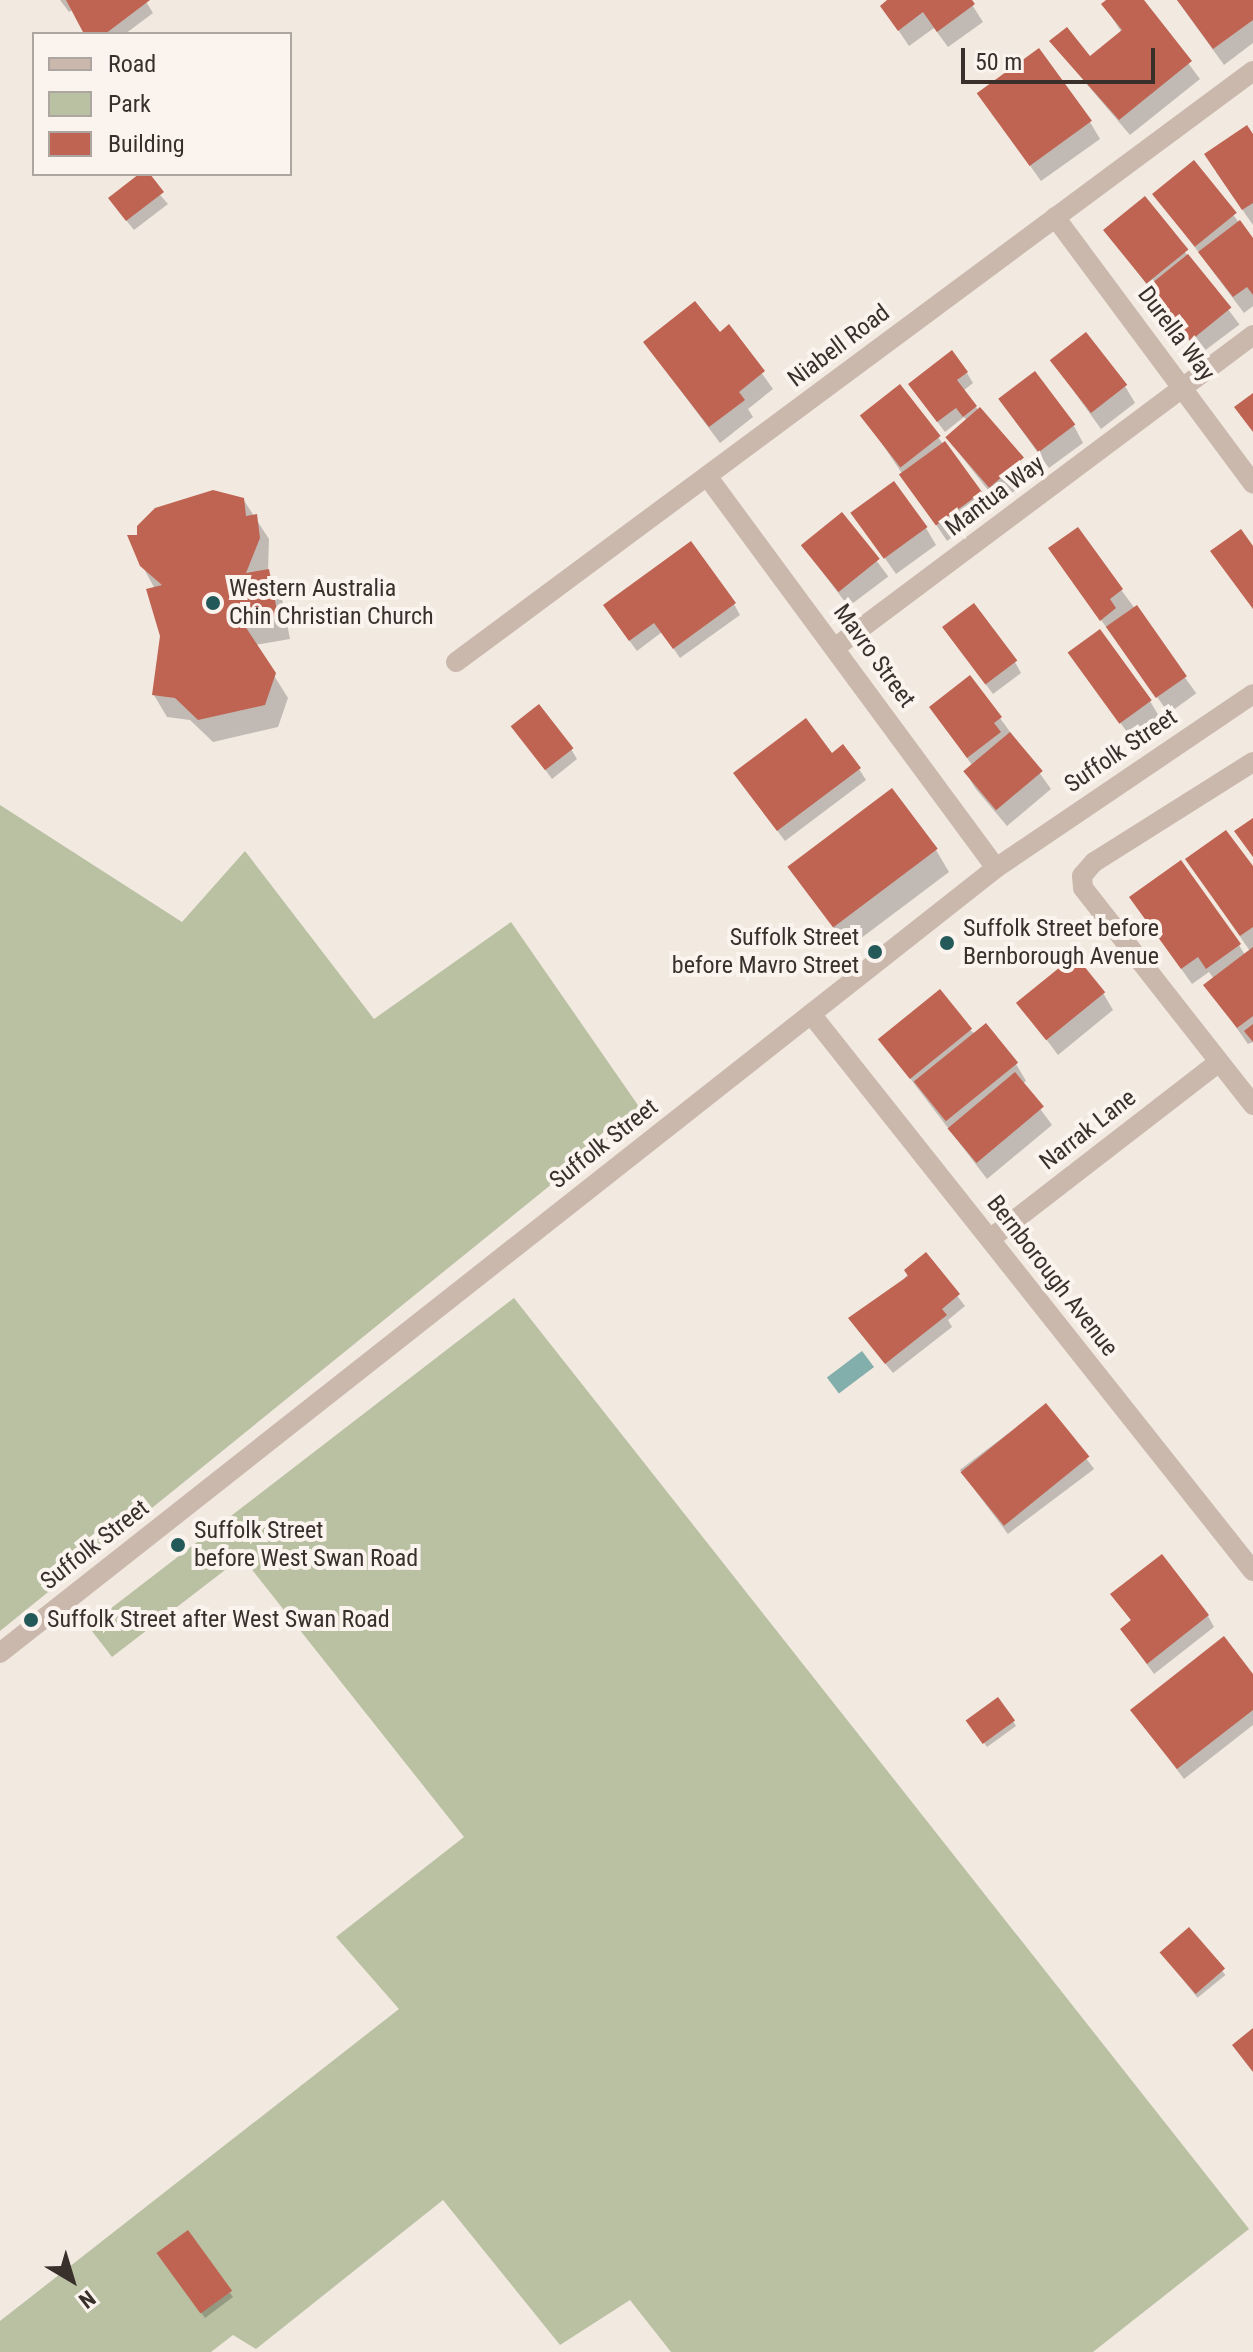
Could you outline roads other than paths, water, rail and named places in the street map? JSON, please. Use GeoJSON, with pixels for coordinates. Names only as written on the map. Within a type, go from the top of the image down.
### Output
{"type":"FeatureCollection","features":[{"type":"Feature","properties":{"kind":"street","name":"Niabell Road"},"geometry":{"type":"LineString","coordinates":[[456,662],[1253,71]]}},
{"type":"Feature","properties":{"kind":"street","name":"Durella Way"},"geometry":{"type":"LineString","coordinates":[[1055,217],[1253,484]]}},
{"type":"Feature","properties":{"kind":"street","name":"Mantua Way"},"geometry":{"type":"LineString","coordinates":[[836,647],[1253,335]]}},
{"type":"Feature","properties":{"kind":"street","name":"Mavro Street"},"geometry":{"type":"LineString","coordinates":[[707,476],[996,868]]}},
{"type":"Feature","properties":{"kind":"street","name":"Suffolk Street"},"geometry":{"type":"LineString","coordinates":[[0,1653],[996,868],[1253,694]]}},
{"type":"Feature","properties":{"kind":"street"},"geometry":{"type":"LineString","coordinates":[[1253,762],[1094,862],[1082,876],[1083,888],[1253,1105]]}},
{"type":"Feature","properties":{"kind":"street","name":"Bernborough Avenue"},"geometry":{"type":"LineString","coordinates":[[811,1014],[1253,1571]]}},
{"type":"Feature","properties":{"kind":"street","name":"Narrak Lane"},"geometry":{"type":"LineString","coordinates":[[990,1239],[1219,1062]]}},
{"type":"Feature","properties":{"kind":"water"},"geometry":{"type":"Polygon","coordinates":[[[862,1351],[874,1367],[839,1393],[827,1377],[862,1351]]]}},
{"type":"Feature","properties":{"kind":"place","name":"Western Australia Chin Christian Church"},"geometry":{"type":"Point","coordinates":[213,603]}},
{"type":"Feature","properties":{"kind":"place","name":"Suffolk Street before Bernborough Avenue"},"geometry":{"type":"Point","coordinates":[947,943]}},
{"type":"Feature","properties":{"kind":"place","name":"Suffolk Street before Mavro Street"},"geometry":{"type":"Point","coordinates":[875,952]}},
{"type":"Feature","properties":{"kind":"place","name":"Suffolk Street before West Swan Road"},"geometry":{"type":"Point","coordinates":[178,1545]}},
{"type":"Feature","properties":{"kind":"place","name":"Suffolk Street after West Swan Road"},"geometry":{"type":"Point","coordinates":[31,1620]}}]}
